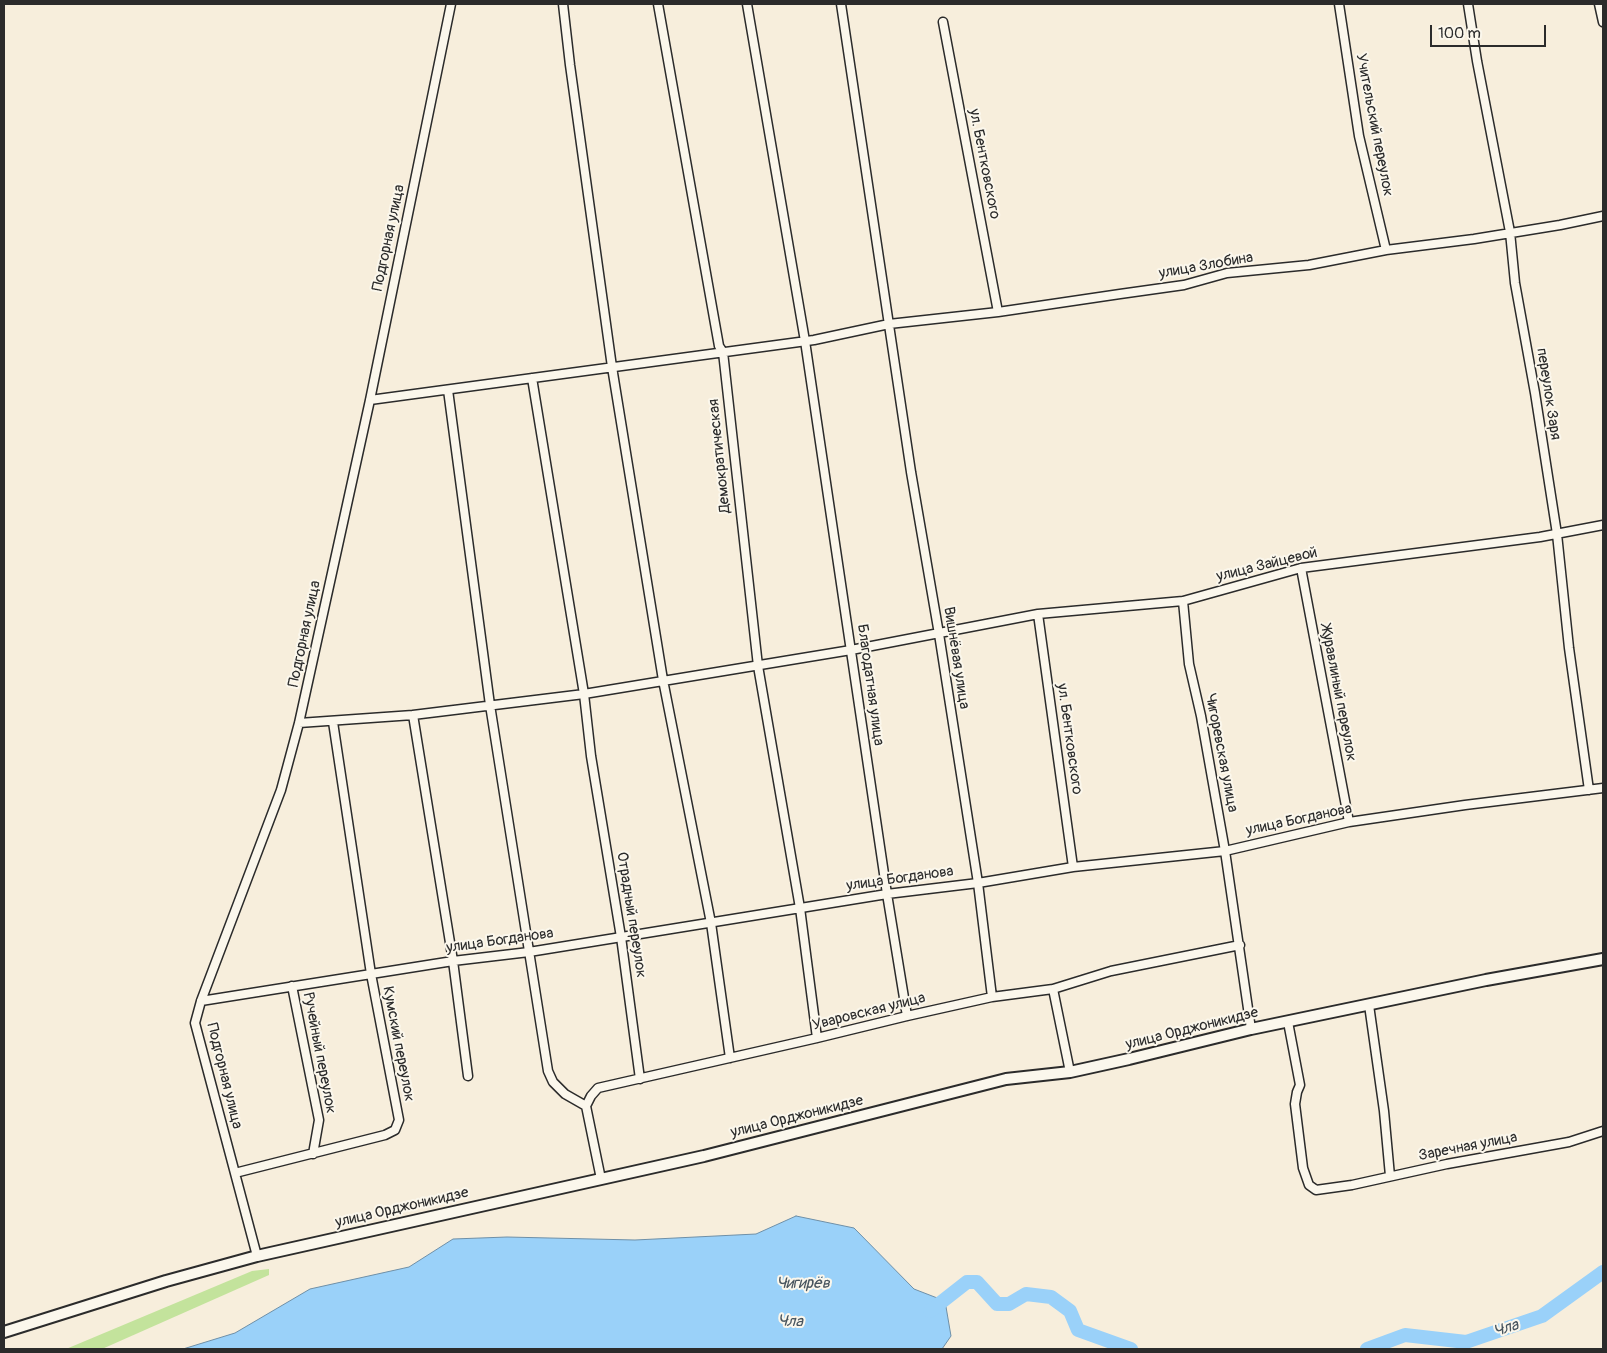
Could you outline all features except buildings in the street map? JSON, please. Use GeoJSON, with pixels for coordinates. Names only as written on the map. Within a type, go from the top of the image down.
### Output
{"type":"FeatureCollection","features":[{"type":"Feature","properties":{"kind":"street","name":"Подгорная улица"},"geometry":{"type":"LineString","coordinates":[[257,1256],[195,1023],[201,1001],[281,790],[299,723],[370,400],[451,4]]}},
{"type":"Feature","properties":{"kind":"street"},"geometry":{"type":"LineString","coordinates":[[564,4],[570,65],[612,367],[663,680],[711,923],[730,1058]]}},
{"type":"Feature","properties":{"kind":"street","name":"Демократическая"},"geometry":{"type":"LineString","coordinates":[[658,4],[719,346],[722,352],[758,666],[800,908],[817,1038]]}},
{"type":"Feature","properties":{"kind":"street","name":"Благодатная улица"},"geometry":{"type":"LineString","coordinates":[[747,4],[805,341],[887,894],[907,1016]]}},
{"type":"Feature","properties":{"kind":"street","name":"Вишнёвая улица"},"geometry":{"type":"LineString","coordinates":[[841,4],[911,472],[939,634],[978,883],[992,997]]}},
{"type":"Feature","properties":{"kind":"street","name":"Учительский переулок"},"geometry":{"type":"LineString","coordinates":[[1339,4],[1359,136],[1386,250]]}},
{"type":"Feature","properties":{"kind":"street","name":"переулок Заря"},"geometry":{"type":"LineString","coordinates":[[1468,4],[1510,232],[1515,283],[1535,393],[1557,534],[1569,648],[1589,790]]}},
{"type":"Feature","properties":{"kind":"street"},"geometry":{"type":"LineString","coordinates":[[1599,4],[1603,22]]}},
{"type":"Feature","properties":{"kind":"street","name":"ул. Бентковского"},"geometry":{"type":"LineString","coordinates":[[943,22],[998,312]]}},
{"type":"Feature","properties":{"kind":"street","name":"улица Злобина"},"geometry":{"type":"LineString","coordinates":[[370,400],[814,340],[889,324],[998,312],[1184,285],[1227,273],[1309,265],[1386,250],[1474,239],[1603,216]]}},
{"type":"Feature","properties":{"kind":"street","name":"Отрадный переулок"},"geometry":{"type":"LineString","coordinates":[[532,378],[584,694],[591,756],[621,937],[640,1079]]}},
{"type":"Feature","properties":{"kind":"street"},"geometry":{"type":"LineString","coordinates":[[448,390],[490,705],[548,1071],[553,1082],[564,1094],[586,1106],[601,1179]]}},
{"type":"Feature","properties":{"kind":"street","name":"улица Зайцевой"},"geometry":{"type":"LineString","coordinates":[[299,723],[414,715],[584,694],[851,650],[1038,614],[1183,601],[1300,568],[1557,534],[1603,525]]}},
{"type":"Feature","properties":{"kind":"street","name":"Журавлиный переулок"},"geometry":{"type":"LineString","coordinates":[[1300,568],[1349,822]]}},
{"type":"Feature","properties":{"kind":"street","name":"Чигоревская улица"},"geometry":{"type":"LineString","coordinates":[[1183,601],[1189,664],[1201,716],[1225,851],[1252,1029]]}},
{"type":"Feature","properties":{"kind":"street","name":"ул. Бентковского"},"geometry":{"type":"LineString","coordinates":[[1038,614],[1074,867]]}},
{"type":"Feature","properties":{"kind":"street"},"geometry":{"type":"LineString","coordinates":[[414,715],[453,961],[468,1076]]}},
{"type":"Feature","properties":{"kind":"street","name":"Кумский переулок"},"geometry":{"type":"LineString","coordinates":[[313,1154],[385,1135],[395,1130],[399,1120],[371,974],[333,722]]}},
{"type":"Feature","properties":{"kind":"street","name":"улица Богданова"},"geometry":{"type":"LineString","coordinates":[[201,1001],[453,961],[529,952],[887,894],[978,883],[1074,867],[1225,851],[1349,822],[1603,788]]}},
{"type":"Feature","properties":{"kind":"street","name":"Уваровская улица"},"geometry":{"type":"LineString","coordinates":[[586,1106],[598,1088],[992,997],[1053,989],[1111,971],[1240,945]]}},
{"type":"Feature","properties":{"kind":"street","name":"улица Орджоникидзе"},"geometry":{"type":"LineString","coordinates":[[4,1332],[166,1281],[257,1256],[704,1156],[1006,1079],[1070,1072],[1252,1029],[1369,1004],[1603,959]]}},
{"type":"Feature","properties":{"kind":"street","name":"Ручейный переулок"},"geometry":{"type":"LineString","coordinates":[[292,986],[319,1120],[313,1154]]}},
{"type":"Feature","properties":{"kind":"street"},"geometry":{"type":"LineString","coordinates":[[1053,989],[1070,1072]]}},
{"type":"Feature","properties":{"kind":"street"},"geometry":{"type":"LineString","coordinates":[[1369,1004],[1384,1111],[1390,1176]]}},
{"type":"Feature","properties":{"kind":"street","name":"Заречная улица"},"geometry":{"type":"LineString","coordinates":[[1288,1022],[1300,1085],[1296,1104],[1303,1168],[1309,1185],[1316,1190],[1352,1185],[1568,1142],[1603,1132]]}},
{"type":"Feature","properties":{"kind":"street"},"geometry":{"type":"LineString","coordinates":[[235,1173],[313,1154]]}},
{"type":"Feature","properties":{"kind":"green space"},"geometry":{"type":"Polygon","coordinates":[[[269,1269],[269,1275],[102,1349],[66,1349],[252,1271],[269,1269]]]}},
{"type":"Feature","properties":{"kind":"water","name":"Чигирёв"},"geometry":{"type":"Polygon","coordinates":[[[796,1216],[854,1228],[914,1289],[945,1301],[951,1336],[942,1349],[183,1349],[235,1333],[310,1289],[409,1267],[453,1239],[507,1237],[635,1240],[756,1234],[796,1216]]]}},
{"type":"Feature","properties":{"kind":"waterway","name":"Чла"},"geometry":{"type":"LineString","coordinates":[[1367,1349],[1405,1335],[1466,1342],[1542,1316],[1603,1272]]}},
{"type":"Feature","properties":{"kind":"waterway","name":"Чла"},"geometry":{"type":"LineString","coordinates":[[930,1311],[967,1282],[977,1282],[997,1304],[1009,1304],[1026,1294],[1051,1297],[1070,1311],[1078,1330],[1131,1349]]}}]}
